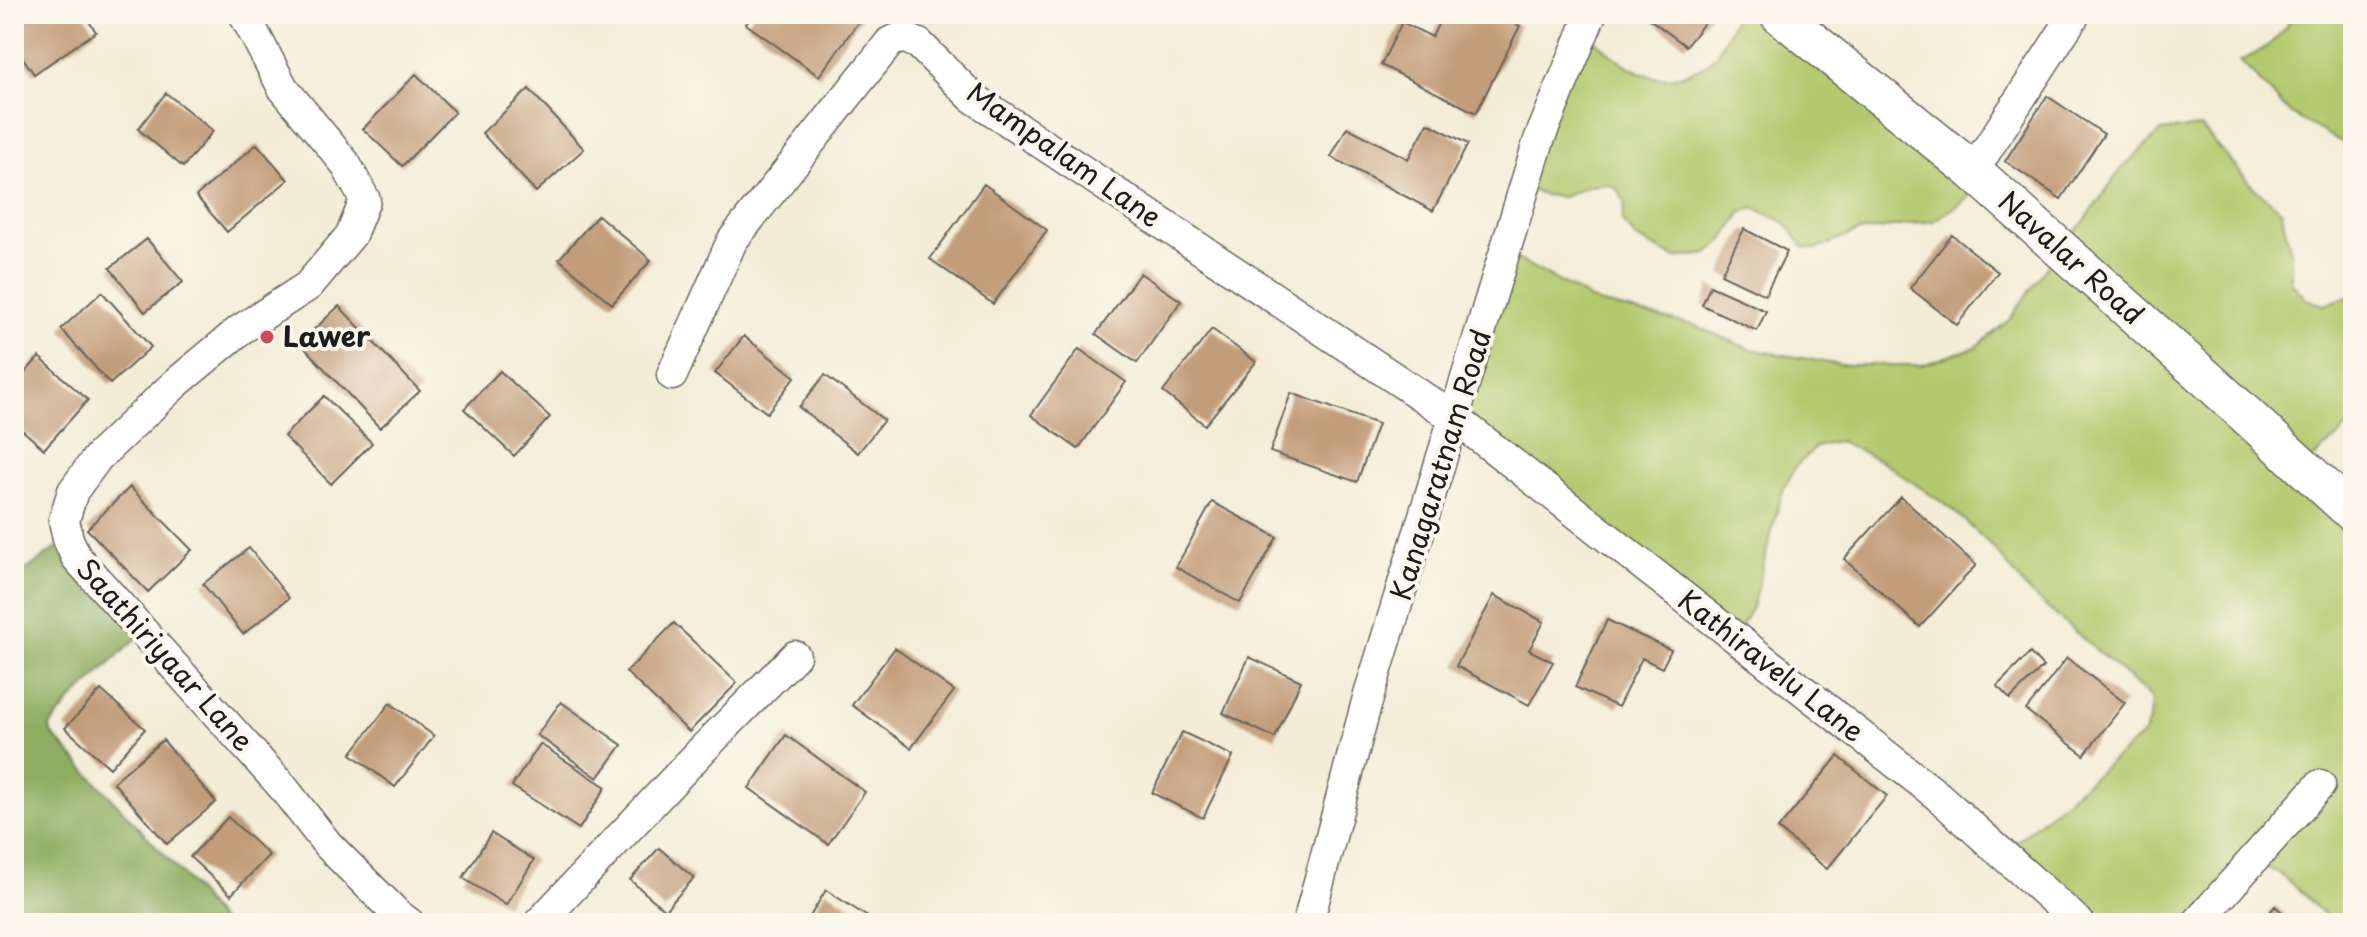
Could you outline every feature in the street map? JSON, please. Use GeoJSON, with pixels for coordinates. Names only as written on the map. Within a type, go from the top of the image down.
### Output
{"type":"FeatureCollection","features":[{"type":"Feature","properties":{"kind":"street","name":"Saathiriyaar Lane"},"geometry":{"type":"LineString","coordinates":[[244,14],[283,88],[345,163],[365,200],[351,235],[308,286],[240,330],[175,384],[98,457],[73,491],[64,520],[76,557],[281,785],[328,845],[409,923]]}},
{"type":"Feature","properties":{"kind":"street","name":"Kanagaratnam Road"},"geometry":{"type":"LineString","coordinates":[[1308,923],[1366,705],[1539,140],[1591,14]]}},
{"type":"Feature","properties":{"kind":"street"},"geometry":{"type":"LineString","coordinates":[[1973,171],[2075,14]]}},
{"type":"Feature","properties":{"kind":"street","name":"Navalar Road"},"geometry":{"type":"LineString","coordinates":[[1782,15],[1973,171],[2353,513]]}},
{"type":"Feature","properties":{"kind":"street","name":"Mampalam Lane"},"geometry":{"type":"LineString","coordinates":[[672,375],[732,241],[890,42],[903,37],[919,44],[972,97],[1456,419]]}},
{"type":"Feature","properties":{"kind":"street","name":"Kathiravelu Lane"},"geometry":{"type":"LineString","coordinates":[[1456,419],[1938,796],[2079,923]]}},
{"type":"Feature","properties":{"kind":"street"},"geometry":{"type":"LineString","coordinates":[[539,923],[795,656]]}},
{"type":"Feature","properties":{"kind":"street"},"geometry":{"type":"LineString","coordinates":[[2197,923],[2320,785]]}},
{"type":"Feature","properties":{"kind":"green space"},"geometry":{"type":"Polygon","coordinates":[[[1736,14],[1779,14],[1985,182],[1960,204],[1933,221],[1858,232],[1817,249],[1803,247],[1786,223],[1753,207],[1741,213],[1724,240],[1708,254],[1675,258],[1636,238],[1622,221],[1625,202],[1618,190],[1609,184],[1589,186],[1563,197],[1544,195],[1525,186],[1585,30],[1633,69],[1662,78],[1676,77],[1713,59],[1736,14]]]}},
{"type":"Feature","properties":{"kind":"green space"},"geometry":{"type":"Polygon","coordinates":[[[2294,14],[2353,14],[2353,162],[2345,144],[2291,114],[2240,61],[2271,43],[2294,14]]]}},
{"type":"Feature","properties":{"kind":"green space"},"geometry":{"type":"Polygon","coordinates":[[[2201,127],[2253,187],[2281,210],[2291,255],[2291,282],[2306,299],[2324,305],[2346,297],[2353,299],[2353,423],[2304,466],[2353,513],[2353,923],[2332,923],[2279,873],[2252,862],[2197,923],[2079,923],[1999,852],[2017,841],[2144,734],[2152,698],[2029,592],[1994,548],[1953,510],[1883,462],[1840,441],[1816,447],[1795,467],[1782,493],[1752,607],[1735,638],[1456,419],[1506,253],[1598,303],[1693,325],[1750,349],[1841,365],[1922,365],[1976,347],[2009,320],[2121,169],[2161,131],[2201,127]]]}},
{"type":"Feature","properties":{"kind":"green space"},"geometry":{"type":"Polygon","coordinates":[[[68,539],[144,631],[69,703],[50,726],[51,733],[183,875],[222,923],[14,923],[14,579],[68,539]]]}},
{"type":"Feature","properties":{"kind":"building"},"geometry":{"type":"Polygon","coordinates":[[[31,14],[84,14],[96,32],[34,74],[14,45],[14,26],[31,14]]]}},
{"type":"Feature","properties":{"kind":"building"},"geometry":{"type":"Polygon","coordinates":[[[754,14],[858,14],[862,17],[819,76],[746,24],[754,14]]]}},
{"type":"Feature","properties":{"kind":"building"},"geometry":{"type":"Polygon","coordinates":[[[1443,14],[1497,14],[1520,26],[1476,113],[1381,65],[1402,22],[1432,37],[1443,14]]]}},
{"type":"Feature","properties":{"kind":"building"},"geometry":{"type":"Polygon","coordinates":[[[1649,14],[1711,14],[1686,46],[1647,17],[1649,14]]]}},
{"type":"Feature","properties":{"kind":"building"},"geometry":{"type":"Polygon","coordinates":[[[416,74],[455,112],[402,166],[363,129],[416,74]]]}},
{"type":"Feature","properties":{"kind":"building"},"geometry":{"type":"Polygon","coordinates":[[[529,89],[584,149],[536,192],[482,133],[529,89]]]}},
{"type":"Feature","properties":{"kind":"building"},"geometry":{"type":"Polygon","coordinates":[[[166,93],[213,131],[183,167],[138,129],[166,93]]]}},
{"type":"Feature","properties":{"kind":"building"},"geometry":{"type":"Polygon","coordinates":[[[2047,96],[2104,134],[2061,199],[2005,161],[2047,96]]]}},
{"type":"Feature","properties":{"kind":"building"},"geometry":{"type":"Polygon","coordinates":[[[1428,123],[1468,144],[1433,211],[1331,157],[1347,127],[1408,159],[1428,123]]]}},
{"type":"Feature","properties":{"kind":"building"},"geometry":{"type":"Polygon","coordinates":[[[257,144],[288,180],[227,232],[196,196],[257,144]]]}},
{"type":"Feature","properties":{"kind":"building"},"geometry":{"type":"Polygon","coordinates":[[[984,184],[1047,230],[993,304],[930,259],[984,184]]]}},
{"type":"Feature","properties":{"kind":"building"},"geometry":{"type":"Polygon","coordinates":[[[598,215],[651,260],[612,304],[559,259],[598,215]]]}},
{"type":"Feature","properties":{"kind":"building"},"geometry":{"type":"Polygon","coordinates":[[[1744,229],[1787,251],[1765,295],[1721,274],[1744,229]]]}},
{"type":"Feature","properties":{"kind":"building"},"geometry":{"type":"Polygon","coordinates":[[[1952,235],[1998,272],[1957,325],[1910,288],[1952,235]]]}},
{"type":"Feature","properties":{"kind":"building"},"geometry":{"type":"Polygon","coordinates":[[[147,239],[183,282],[145,312],[110,268],[147,239]]]}},
{"type":"Feature","properties":{"kind":"building"},"geometry":{"type":"Polygon","coordinates":[[[1140,273],[1181,301],[1137,363],[1096,334],[1140,273]]]}},
{"type":"Feature","properties":{"kind":"building"},"geometry":{"type":"Polygon","coordinates":[[[1710,286],[1766,311],[1757,331],[1702,305],[1710,286]]]}},
{"type":"Feature","properties":{"kind":"building"},"geometry":{"type":"Polygon","coordinates":[[[102,292],[151,347],[110,384],[61,329],[102,292]]]}},
{"type":"Feature","properties":{"kind":"building"},"geometry":{"type":"Polygon","coordinates":[[[339,306],[420,391],[380,428],[300,343],[339,306]]]}},
{"type":"Feature","properties":{"kind":"building"},"geometry":{"type":"Polygon","coordinates":[[[1212,329],[1256,362],[1205,425],[1163,392],[1212,329]]]}},
{"type":"Feature","properties":{"kind":"building"},"geometry":{"type":"Polygon","coordinates":[[[744,336],[795,377],[767,413],[715,373],[744,336]]]}},
{"type":"Feature","properties":{"kind":"building"},"geometry":{"type":"Polygon","coordinates":[[[1079,349],[1126,382],[1078,449],[1031,415],[1079,349]]]}},
{"type":"Feature","properties":{"kind":"building"},"geometry":{"type":"Polygon","coordinates":[[[39,357],[88,400],[44,449],[14,423],[14,385],[39,357]]]}},
{"type":"Feature","properties":{"kind":"building"},"geometry":{"type":"Polygon","coordinates":[[[500,371],[550,417],[514,456],[464,409],[500,371]]]}},
{"type":"Feature","properties":{"kind":"building"},"geometry":{"type":"Polygon","coordinates":[[[825,375],[884,420],[858,453],[799,407],[825,375]]]}},
{"type":"Feature","properties":{"kind":"building"},"geometry":{"type":"Polygon","coordinates":[[[1291,393],[1378,424],[1357,482],[1270,452],[1291,393]]]}},
{"type":"Feature","properties":{"kind":"building"},"geometry":{"type":"Polygon","coordinates":[[[324,396],[372,443],[331,484],[284,436],[324,396]]]}},
{"type":"Feature","properties":{"kind":"building"},"geometry":{"type":"Polygon","coordinates":[[[130,487],[192,550],[148,592],[87,529],[130,487]]]}},
{"type":"Feature","properties":{"kind":"building"},"geometry":{"type":"Polygon","coordinates":[[[1901,497],[1976,565],[1920,627],[1844,559],[1901,497]]]}},
{"type":"Feature","properties":{"kind":"building"},"geometry":{"type":"Polygon","coordinates":[[[1212,502],[1277,537],[1240,603],[1176,567],[1212,502]]]}},
{"type":"Feature","properties":{"kind":"building"},"geometry":{"type":"Polygon","coordinates":[[[249,548],[289,598],[243,634],[203,584],[249,548]]]}},
{"type":"Feature","properties":{"kind":"building"},"geometry":{"type":"Polygon","coordinates":[[[1494,595],[1544,622],[1529,650],[1553,662],[1529,705],[1456,666],[1494,595]]]}},
{"type":"Feature","properties":{"kind":"building"},"geometry":{"type":"Polygon","coordinates":[[[1607,620],[1671,650],[1662,668],[1642,658],[1618,707],[1575,687],[1607,620]]]}},
{"type":"Feature","properties":{"kind":"building"},"geometry":{"type":"Polygon","coordinates":[[[674,623],[737,683],[689,732],[626,672],[674,623]]]}},
{"type":"Feature","properties":{"kind":"building"},"geometry":{"type":"Polygon","coordinates":[[[895,648],[954,691],[911,748],[852,705],[895,648]]]}},
{"type":"Feature","properties":{"kind":"building"},"geometry":{"type":"Polygon","coordinates":[[[2030,653],[2043,667],[2010,699],[1997,686],[2030,653]]]}},
{"type":"Feature","properties":{"kind":"building"},"geometry":{"type":"Polygon","coordinates":[[[1249,657],[1301,681],[1275,738],[1223,713],[1249,657]]]}},
{"type":"Feature","properties":{"kind":"building"},"geometry":{"type":"Polygon","coordinates":[[[2067,658],[2125,703],[2084,755],[2026,710],[2067,658]]]}},
{"type":"Feature","properties":{"kind":"building"},"geometry":{"type":"Polygon","coordinates":[[[101,690],[145,729],[110,768],[65,728],[101,690]]]}},
{"type":"Feature","properties":{"kind":"building"},"geometry":{"type":"Polygon","coordinates":[[[561,702],[622,745],[598,778],[537,735],[561,702]]]}},
{"type":"Feature","properties":{"kind":"building"},"geometry":{"type":"Polygon","coordinates":[[[390,703],[434,736],[395,787],[351,754],[390,703]]]}},
{"type":"Feature","properties":{"kind":"building"},"geometry":{"type":"Polygon","coordinates":[[[1182,732],[1233,756],[1203,818],[1152,793],[1182,732]]]}},
{"type":"Feature","properties":{"kind":"building"},"geometry":{"type":"Polygon","coordinates":[[[786,735],[865,792],[828,844],[749,788],[786,735]]]}},
{"type":"Feature","properties":{"kind":"building"},"geometry":{"type":"Polygon","coordinates":[[[163,740],[216,802],[167,844],[113,782],[163,740]]]}},
{"type":"Feature","properties":{"kind":"building"},"geometry":{"type":"Polygon","coordinates":[[[540,744],[606,787],[579,829],[512,786],[540,744]]]}},
{"type":"Feature","properties":{"kind":"building"},"geometry":{"type":"Polygon","coordinates":[[[1838,756],[1887,796],[1827,869],[1778,829],[1838,756]]]}},
{"type":"Feature","properties":{"kind":"building"},"geometry":{"type":"Polygon","coordinates":[[[228,817],[269,855],[231,895],[190,857],[228,817]]]}},
{"type":"Feature","properties":{"kind":"building"},"geometry":{"type":"Polygon","coordinates":[[[491,833],[534,860],[506,905],[463,878],[491,833]]]}},
{"type":"Feature","properties":{"kind":"building"},"geometry":{"type":"Polygon","coordinates":[[[659,848],[694,878],[665,910],[630,880],[659,848]]]}},
{"type":"Feature","properties":{"kind":"building"},"geometry":{"type":"Polygon","coordinates":[[[826,890],[877,923],[806,923],[826,890]]]}},
{"type":"Feature","properties":{"kind":"building"},"geometry":{"type":"Polygon","coordinates":[[[2275,906],[2295,923],[2261,923],[2275,906]]]}},
{"type":"Feature","properties":{"kind":"building"},"geometry":{"type":"Polygon","coordinates":[[[565,911],[582,923],[557,923],[565,911]]]}},
{"type":"Feature","properties":{"kind":"place","name":"Lawer"},"geometry":{"type":"Point","coordinates":[267,337]}}]}
